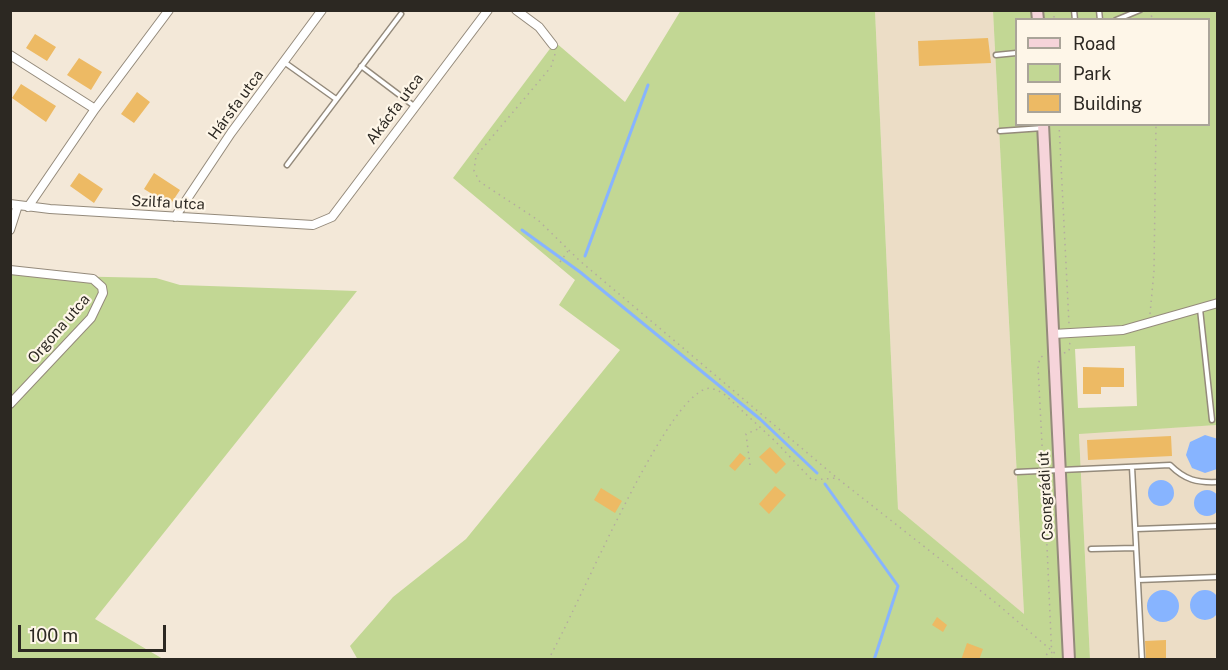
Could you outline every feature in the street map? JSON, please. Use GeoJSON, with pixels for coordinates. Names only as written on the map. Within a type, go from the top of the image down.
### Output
{"type":"FeatureCollection","features":[{"type":"Feature","properties":{"kind":"main road","name":"Csongrádi út"},"geometry":{"type":"LineString","coordinates":[[1043,126],[1069,659]]}},
{"type":"Feature","properties":{"kind":"street"},"geometry":{"type":"LineString","coordinates":[[28,207],[94,110],[169,10]]}},
{"type":"Feature","properties":{"kind":"street","name":"Hársfa utca"},"geometry":{"type":"LineString","coordinates":[[175,217],[322,10]]}},
{"type":"Feature","properties":{"kind":"street","name":"Akácfa utca"},"geometry":{"type":"LineString","coordinates":[[323,223],[332,216],[488,10]]}},
{"type":"Feature","properties":{"kind":"street"},"geometry":{"type":"LineString","coordinates":[[516,10],[539,27],[553,45]]}},
{"type":"Feature","properties":{"kind":"street"},"geometry":{"type":"LineString","coordinates":[[10,55],[94,110]]}},
{"type":"Feature","properties":{"kind":"street"},"geometry":{"type":"LineString","coordinates":[[10,230],[14,204]]}},
{"type":"Feature","properties":{"kind":"street","name":"Szilfa utca"},"geometry":{"type":"LineString","coordinates":[[14,204],[28,207],[175,217],[314,225],[323,223]]}},
{"type":"Feature","properties":{"kind":"street","name":"Orgona utca"},"geometry":{"type":"LineString","coordinates":[[10,270],[93,279],[103,293],[91,318],[10,404]]}},
{"type":"Feature","properties":{"kind":"street"},"geometry":{"type":"LineString","coordinates":[[1053,334],[1099,333],[1149,324],[1218,303]]}},
{"type":"Feature","properties":{"kind":"lane"},"geometry":{"type":"LineString","coordinates":[[1121,18],[1140,10]]}},
{"type":"Feature","properties":{"kind":"lane"},"geometry":{"type":"LineString","coordinates":[[286,165],[401,14]]}},
{"type":"Feature","properties":{"kind":"lane"},"geometry":{"type":"LineString","coordinates":[[996,55],[1015,53]]}},
{"type":"Feature","properties":{"kind":"lane"},"geometry":{"type":"LineString","coordinates":[[284,62],[336,99]]}},
{"type":"Feature","properties":{"kind":"lane"},"geometry":{"type":"LineString","coordinates":[[361,66],[414,106]]}},
{"type":"Feature","properties":{"kind":"lane"},"geometry":{"type":"LineString","coordinates":[[1000,131],[1043,126]]}},
{"type":"Feature","properties":{"kind":"lane"},"geometry":{"type":"LineString","coordinates":[[1200,309],[1212,420]]}},
{"type":"Feature","properties":{"kind":"lane"},"geometry":{"type":"LineString","coordinates":[[1017,472],[1170,465],[1183,476],[1196,482],[1218,482]]}},
{"type":"Feature","properties":{"kind":"lane"},"geometry":{"type":"LineString","coordinates":[[1132,467],[1142,660]]}},
{"type":"Feature","properties":{"kind":"lane"},"geometry":{"type":"LineString","coordinates":[[1136,529],[1218,526]]}},
{"type":"Feature","properties":{"kind":"lane"},"geometry":{"type":"LineString","coordinates":[[1091,549],[1136,548]]}},
{"type":"Feature","properties":{"kind":"lane"},"geometry":{"type":"LineString","coordinates":[[1138,580],[1218,577]]}},
{"type":"Feature","properties":{"kind":"path"},"geometry":{"type":"LineString","coordinates":[[553,45],[555,59],[551,67],[476,156],[474,171],[480,182],[538,220],[569,250],[837,478],[996,603],[1049,650],[1069,659]]}},
{"type":"Feature","properties":{"kind":"path"},"geometry":{"type":"LineString","coordinates":[[1149,324],[1154,271],[1156,126]]}},
{"type":"Feature","properties":{"kind":"path"},"geometry":{"type":"LineString","coordinates":[[560,262],[569,250]]}},
{"type":"Feature","properties":{"kind":"path"},"geometry":{"type":"LineString","coordinates":[[548,660],[663,436],[683,409],[703,390],[714,388],[724,394],[775,441],[812,480],[837,478]]}},
{"type":"Feature","properties":{"kind":"path"},"geometry":{"type":"LineString","coordinates":[[750,465],[746,434],[759,428]]}},
{"type":"Feature","properties":{"kind":"path"},"geometry":{"type":"LineString","coordinates":[[1043,660],[1049,650]]}},
{"type":"Feature","properties":{"kind":"shaded area"},"geometry":{"type":"Polygon","coordinates":[[[875,11],[993,11],[1024,615],[898,509],[875,11]]]}},
{"type":"Feature","properties":{"kind":"shaded area"},"geometry":{"type":"Polygon","coordinates":[[[1217,425],[1218,653],[1214,659],[1090,659],[1079,433],[1217,425]]]}},
{"type":"Feature","properties":{"kind":"green space"},"geometry":{"type":"Polygon","coordinates":[[[681,10],[875,11],[898,509],[1024,614],[993,11],[1217,11],[1217,425],[1079,434],[1090,659],[358,660],[350,646],[393,597],[466,539],[620,350],[559,305],[575,280],[453,178],[555,42],[625,102],[681,10]],[[1135,346],[1075,349],[1078,408],[1137,406],[1135,346]]]}},
{"type":"Feature","properties":{"kind":"green space"},"geometry":{"type":"Polygon","coordinates":[[[11,275],[156,278],[180,285],[357,291],[95,619],[163,659],[11,660],[11,275]]]}},
{"type":"Feature","properties":{"kind":"water"},"geometry":{"type":"Polygon","coordinates":[[[1205,435],[1218,439],[1217,469],[1205,473],[1192,468],[1186,455],[1190,442],[1205,435]]]}},
{"type":"Feature","properties":{"kind":"water"},"geometry":{"type":"Polygon","coordinates":[[[1161,480],[1170,484],[1174,493],[1170,502],[1161,506],[1152,502],[1148,493],[1152,484],[1161,480]]]}},
{"type":"Feature","properties":{"kind":"water"},"geometry":{"type":"Polygon","coordinates":[[[1207,490],[1216,494],[1220,503],[1216,512],[1207,516],[1198,512],[1194,503],[1198,494],[1207,490]]]}},
{"type":"Feature","properties":{"kind":"water"},"geometry":{"type":"Polygon","coordinates":[[[1163,590],[1174,595],[1179,606],[1174,617],[1163,622],[1152,617],[1147,606],[1152,595],[1163,590]]]}},
{"type":"Feature","properties":{"kind":"water"},"geometry":{"type":"Polygon","coordinates":[[[1205,590],[1216,594],[1220,605],[1216,616],[1205,620],[1194,616],[1190,605],[1194,594],[1205,590]]]}},
{"type":"Feature","properties":{"kind":"building"},"geometry":{"type":"Polygon","coordinates":[[[35,34],[56,47],[47,61],[26,48],[35,34]]]}},
{"type":"Feature","properties":{"kind":"building"},"geometry":{"type":"Polygon","coordinates":[[[988,38],[991,63],[919,66],[918,41],[988,38]]]}},
{"type":"Feature","properties":{"kind":"building"},"geometry":{"type":"Polygon","coordinates":[[[79,58],[102,72],[91,90],[67,75],[79,58]]]}},
{"type":"Feature","properties":{"kind":"building"},"geometry":{"type":"Polygon","coordinates":[[[21,84],[56,106],[46,122],[12,98],[21,84]]]}},
{"type":"Feature","properties":{"kind":"building"},"geometry":{"type":"Polygon","coordinates":[[[137,92],[150,102],[134,123],[121,114],[137,92]]]}},
{"type":"Feature","properties":{"kind":"building"},"geometry":{"type":"Polygon","coordinates":[[[79,173],[103,189],[94,203],[70,186],[79,173]]]}},
{"type":"Feature","properties":{"kind":"building"},"geometry":{"type":"Polygon","coordinates":[[[154,173],[180,190],[170,205],[144,189],[154,173]]]}},
{"type":"Feature","properties":{"kind":"building"},"geometry":{"type":"Polygon","coordinates":[[[1083,367],[1124,368],[1124,387],[1101,387],[1101,394],[1083,394],[1083,367]]]}},
{"type":"Feature","properties":{"kind":"building"},"geometry":{"type":"Polygon","coordinates":[[[1171,436],[1172,456],[1088,460],[1087,440],[1171,436]]]}},
{"type":"Feature","properties":{"kind":"building"},"geometry":{"type":"Polygon","coordinates":[[[770,447],[786,464],[776,474],[759,457],[770,447]]]}},
{"type":"Feature","properties":{"kind":"building"},"geometry":{"type":"Polygon","coordinates":[[[740,453],[746,458],[735,471],[729,466],[740,453]]]}},
{"type":"Feature","properties":{"kind":"building"},"geometry":{"type":"Polygon","coordinates":[[[775,486],[786,495],[769,514],[759,504],[775,486]]]}},
{"type":"Feature","properties":{"kind":"building"},"geometry":{"type":"Polygon","coordinates":[[[601,488],[622,501],[615,513],[594,500],[601,488]]]}},
{"type":"Feature","properties":{"kind":"building"},"geometry":{"type":"Polygon","coordinates":[[[937,617],[947,625],[943,632],[932,625],[937,617]]]}},
{"type":"Feature","properties":{"kind":"building"},"geometry":{"type":"Polygon","coordinates":[[[1166,640],[1166,660],[1146,660],[1145,641],[1166,640]]]}},
{"type":"Feature","properties":{"kind":"building"},"geometry":{"type":"Polygon","coordinates":[[[967,643],[983,649],[979,660],[961,660],[967,643]]]}},
{"type":"Feature","properties":{"kind":"waterway"},"geometry":{"type":"LineString","coordinates":[[585,256],[648,85]]}},
{"type":"Feature","properties":{"kind":"waterway"},"geometry":{"type":"LineString","coordinates":[[522,230],[580,272],[760,419],[817,473]]}},
{"type":"Feature","properties":{"kind":"waterway"},"geometry":{"type":"LineString","coordinates":[[825,484],[898,586],[874,660]]}}]}
